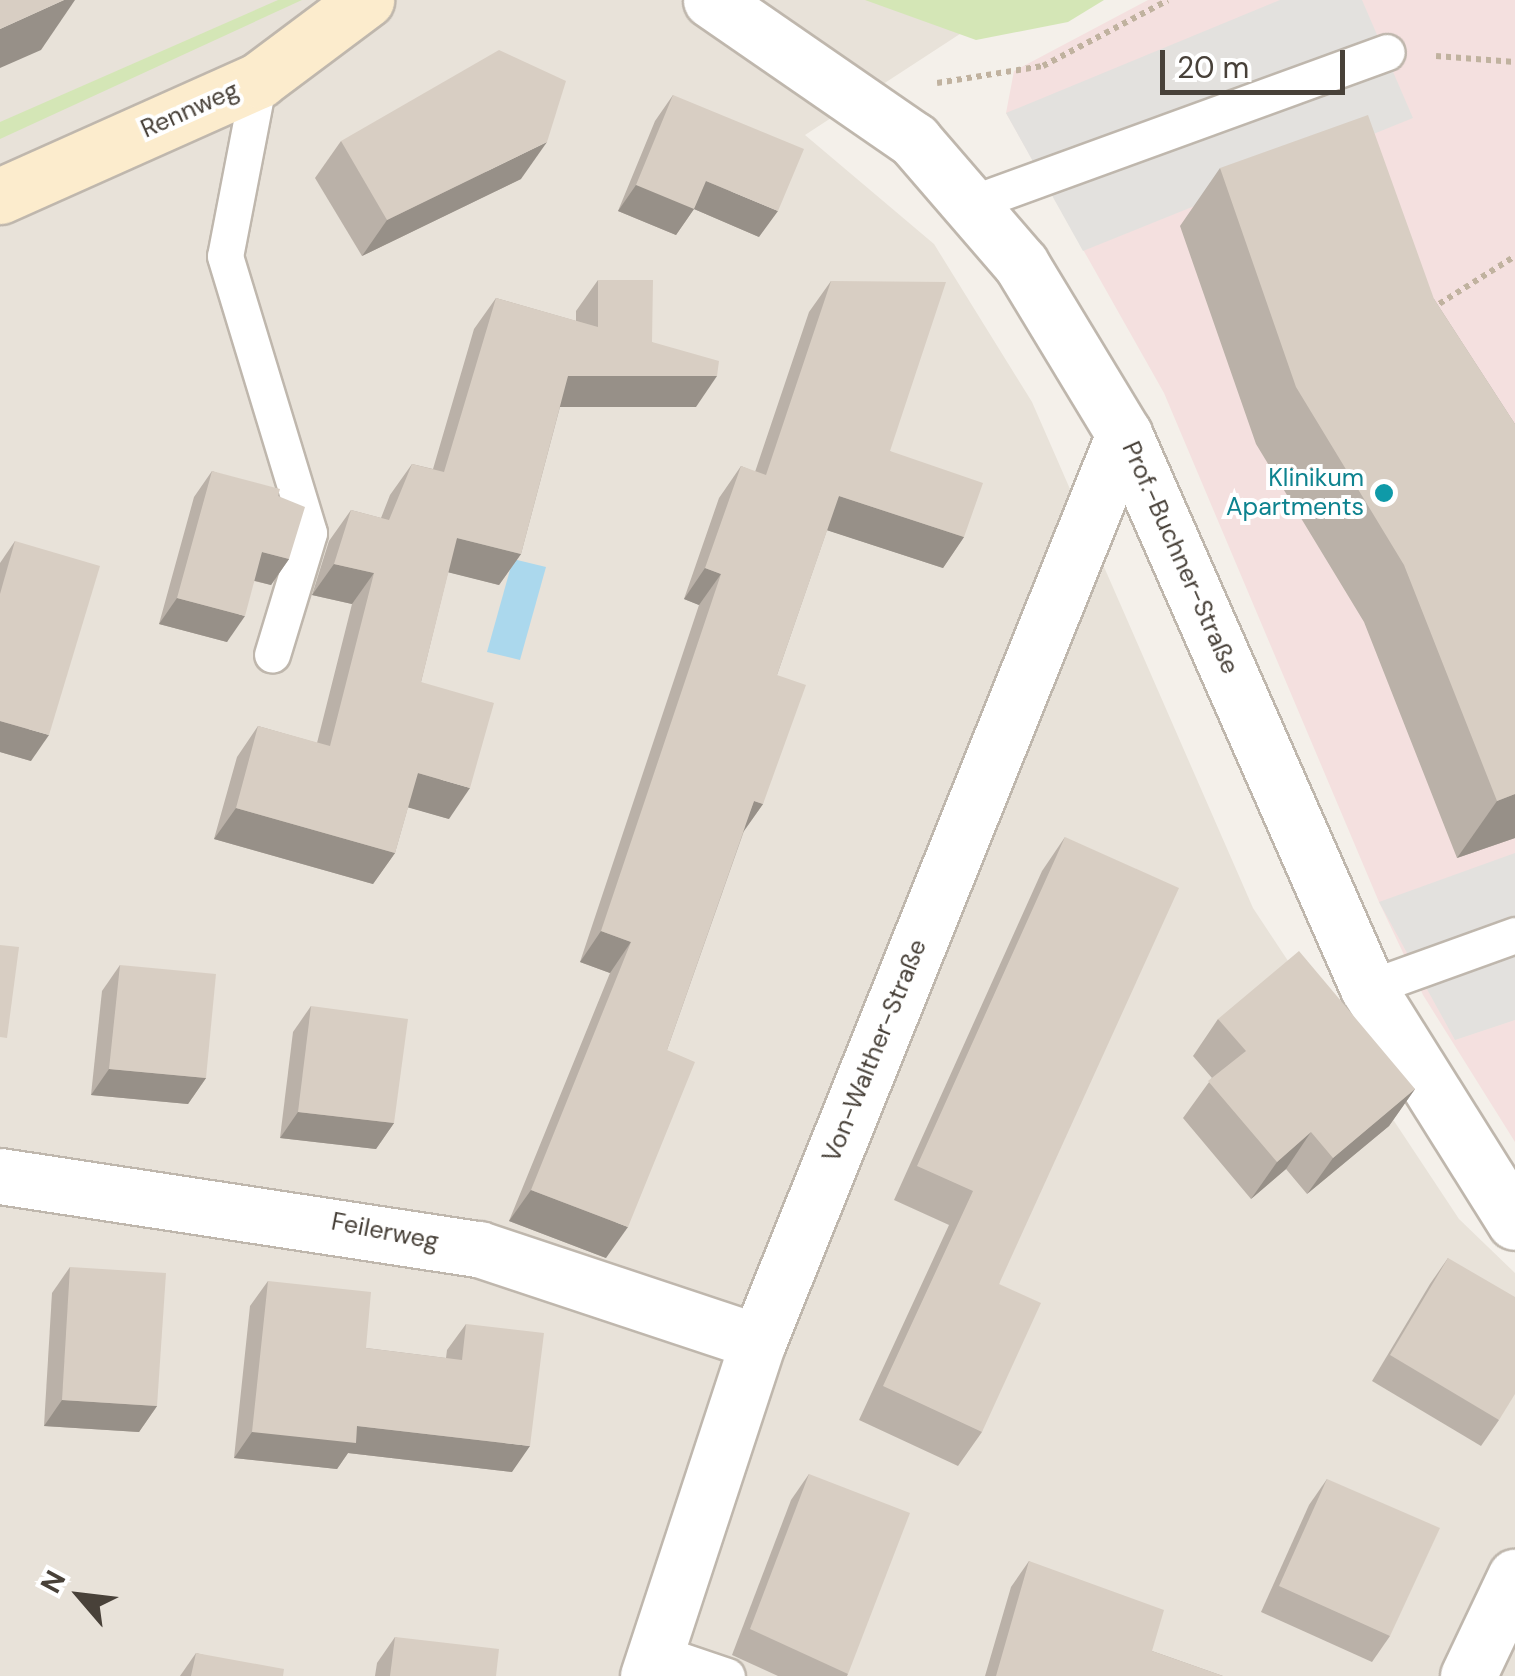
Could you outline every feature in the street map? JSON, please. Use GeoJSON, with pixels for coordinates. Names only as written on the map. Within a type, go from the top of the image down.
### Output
{"type":"FeatureCollection","features":[{"type":"Feature","properties":{"kind":"main road","name":"Rennweg"},"geometry":{"type":"LineString","coordinates":[[0,196],[259,80],[366,0]]}},
{"type":"Feature","properties":{"kind":"street","name":"Prof.-Buchner-Straße"},"geometry":{"type":"LineString","coordinates":[[711,0],[856,95],[974,202],[1124,434],[1368,988],[1515,1222]]}},
{"type":"Feature","properties":{"kind":"street","name":"Von-Walther-Straße"},"geometry":{"type":"LineString","coordinates":[[651,1664],[758,1342],[1124,434]]}},
{"type":"Feature","properties":{"kind":"street","name":"Feilerweg"},"geometry":{"type":"LineString","coordinates":[[0,1176],[479,1249],[758,1342]]}},
{"type":"Feature","properties":{"kind":"street"},"geometry":{"type":"LineString","coordinates":[[1490,1645],[1515,1577]]}},
{"type":"Feature","properties":{"kind":"lane"},"geometry":{"type":"LineString","coordinates":[[974,202],[1387,52]]}},
{"type":"Feature","properties":{"kind":"lane"},"geometry":{"type":"LineString","coordinates":[[259,80],[224,256],[309,533],[272,654]]}},
{"type":"Feature","properties":{"kind":"lane"},"geometry":{"type":"LineString","coordinates":[[1368,988],[1515,935]]}},
{"type":"Feature","properties":{"kind":"lane"},"geometry":{"type":"LineString","coordinates":[[651,1664],[728,1676]]}},
{"type":"Feature","properties":{"kind":"path"},"geometry":{"type":"LineString","coordinates":[[856,95],[1043,66],[1168,0]]}},
{"type":"Feature","properties":{"kind":"path"},"geometry":{"type":"LineString","coordinates":[[1387,52],[1515,62]]}},
{"type":"Feature","properties":{"kind":"path"},"geometry":{"type":"LineString","coordinates":[[1419,316],[1515,256]]}},
{"type":"Feature","properties":{"kind":"shaded area"},"geometry":{"type":"Polygon","coordinates":[[[0,0],[1012,0],[805,135],[934,244],[1032,402],[1253,908],[1459,1219],[1515,1273],[1515,1676],[0,1676],[0,0]]]}},
{"type":"Feature","properties":{"kind":"shaded area"},"geometry":{"type":"Polygon","coordinates":[[[1148,0],[1515,0],[1515,1142],[1423,995],[1379,902],[1164,393],[1006,113],[1014,71],[1148,0]]]}},
{"type":"Feature","properties":{"kind":"shaded area"},"geometry":{"type":"Polygon","coordinates":[[[1280,0],[1362,0],[1413,118],[1083,251],[1006,113],[1280,0]]]}},
{"type":"Feature","properties":{"kind":"shaded area"},"geometry":{"type":"Polygon","coordinates":[[[1515,853],[1515,1020],[1455,1040],[1379,902],[1515,853]]]}},
{"type":"Feature","properties":{"kind":"green space"},"geometry":{"type":"Polygon","coordinates":[[[278,0],[302,0],[0,139],[0,122],[278,0]]]}},
{"type":"Feature","properties":{"kind":"green space"},"geometry":{"type":"Polygon","coordinates":[[[865,0],[1104,0],[1068,22],[976,40],[865,0]]]}},
{"type":"Feature","properties":{"kind":"water"},"geometry":{"type":"Polygon","coordinates":[[[513,559],[546,567],[520,660],[487,652],[513,559]]]}},
{"type":"Feature","properties":{"kind":"building"},"geometry":{"type":"Polygon","coordinates":[[[0,0],[64,0],[0,29],[0,0]]]}},
{"type":"Feature","properties":{"kind":"building"},"geometry":{"type":"Polygon","coordinates":[[[499,50],[566,81],[547,142],[387,220],[341,141],[499,50]]]}},
{"type":"Feature","properties":{"kind":"building"},"geometry":{"type":"Polygon","coordinates":[[[673,95],[804,149],[778,211],[706,181],[694,209],[636,185],[673,95]]]}},
{"type":"Feature","properties":{"kind":"building"},"geometry":{"type":"Polygon","coordinates":[[[1368,115],[1434,299],[1515,424],[1515,794],[1497,801],[1404,565],[1296,387],[1220,168],[1368,115]]]}},
{"type":"Feature","properties":{"kind":"building"},"geometry":{"type":"Polygon","coordinates":[[[598,280],[653,280],[652,342],[719,361],[717,376],[568,376],[521,554],[457,538],[421,682],[494,703],[470,788],[418,773],[395,853],[236,808],[258,726],[330,746],[374,573],[334,564],[351,510],[389,520],[412,464],[444,472],[496,298],[598,327],[598,280]]]}},
{"type":"Feature","properties":{"kind":"building"},"geometry":{"type":"Polygon","coordinates":[[[831,281],[946,282],[890,451],[983,483],[964,537],[839,496],[777,675],[806,685],[763,804],[754,801],[667,1050],[695,1062],[628,1227],[531,1190],[631,942],[601,931],[721,574],[705,568],[741,466],[766,475],[831,281]]]}},
{"type":"Feature","properties":{"kind":"building"},"geometry":{"type":"Polygon","coordinates":[[[212,471],[280,489],[278,496],[305,507],[289,559],[262,552],[245,616],[177,598],[212,471]]]}},
{"type":"Feature","properties":{"kind":"building"},"geometry":{"type":"Polygon","coordinates":[[[15,541],[100,566],[49,735],[0,721],[0,594],[15,541]]]}},
{"type":"Feature","properties":{"kind":"building"},"geometry":{"type":"Polygon","coordinates":[[[1065,837],[1179,888],[999,1284],[1041,1303],[982,1432],[883,1386],[973,1191],[917,1166],[1065,837]]]}},
{"type":"Feature","properties":{"kind":"building"},"geometry":{"type":"Polygon","coordinates":[[[0,945],[19,947],[7,1038],[0,1037],[0,945]]]}},
{"type":"Feature","properties":{"kind":"building"},"geometry":{"type":"Polygon","coordinates":[[[1299,951],[1415,1089],[1333,1158],[1311,1132],[1277,1162],[1208,1081],[1246,1051],[1218,1019],[1299,951]]]}},
{"type":"Feature","properties":{"kind":"building"},"geometry":{"type":"Polygon","coordinates":[[[120,965],[216,974],[206,1078],[109,1069],[120,965]]]}},
{"type":"Feature","properties":{"kind":"building"},"geometry":{"type":"Polygon","coordinates":[[[311,1006],[408,1019],[394,1123],[298,1112],[311,1006]]]}},
{"type":"Feature","properties":{"kind":"building"},"geometry":{"type":"Polygon","coordinates":[[[1448,1258],[1515,1297],[1515,1394],[1499,1420],[1390,1355],[1448,1258]]]}},
{"type":"Feature","properties":{"kind":"building"},"geometry":{"type":"Polygon","coordinates":[[[70,1267],[166,1273],[157,1406],[62,1400],[70,1267]]]}},
{"type":"Feature","properties":{"kind":"building"},"geometry":{"type":"Polygon","coordinates":[[[268,1281],[371,1292],[366,1348],[462,1360],[466,1324],[544,1333],[530,1446],[357,1426],[356,1443],[252,1432],[268,1281]]]}},
{"type":"Feature","properties":{"kind":"building"},"geometry":{"type":"Polygon","coordinates":[[[809,1474],[910,1513],[848,1674],[750,1629],[809,1474]]]}},
{"type":"Feature","properties":{"kind":"building"},"geometry":{"type":"Polygon","coordinates":[[[1327,1479],[1440,1528],[1390,1636],[1279,1586],[1327,1479]]]}},
{"type":"Feature","properties":{"kind":"building"},"geometry":{"type":"Polygon","coordinates":[[[1029,1561],[1164,1610],[1152,1651],[1223,1676],[996,1676],[1029,1561]]]}},
{"type":"Feature","properties":{"kind":"building"},"geometry":{"type":"Polygon","coordinates":[[[395,1637],[499,1649],[496,1676],[390,1676],[395,1637]]]}},
{"type":"Feature","properties":{"kind":"building"},"geometry":{"type":"Polygon","coordinates":[[[196,1653],[284,1669],[283,1676],[191,1676],[196,1653]]]}},
{"type":"Feature","properties":{"kind":"place","name":"Klinikum Apartments"},"geometry":{"type":"Point","coordinates":[1384,493]}}]}
